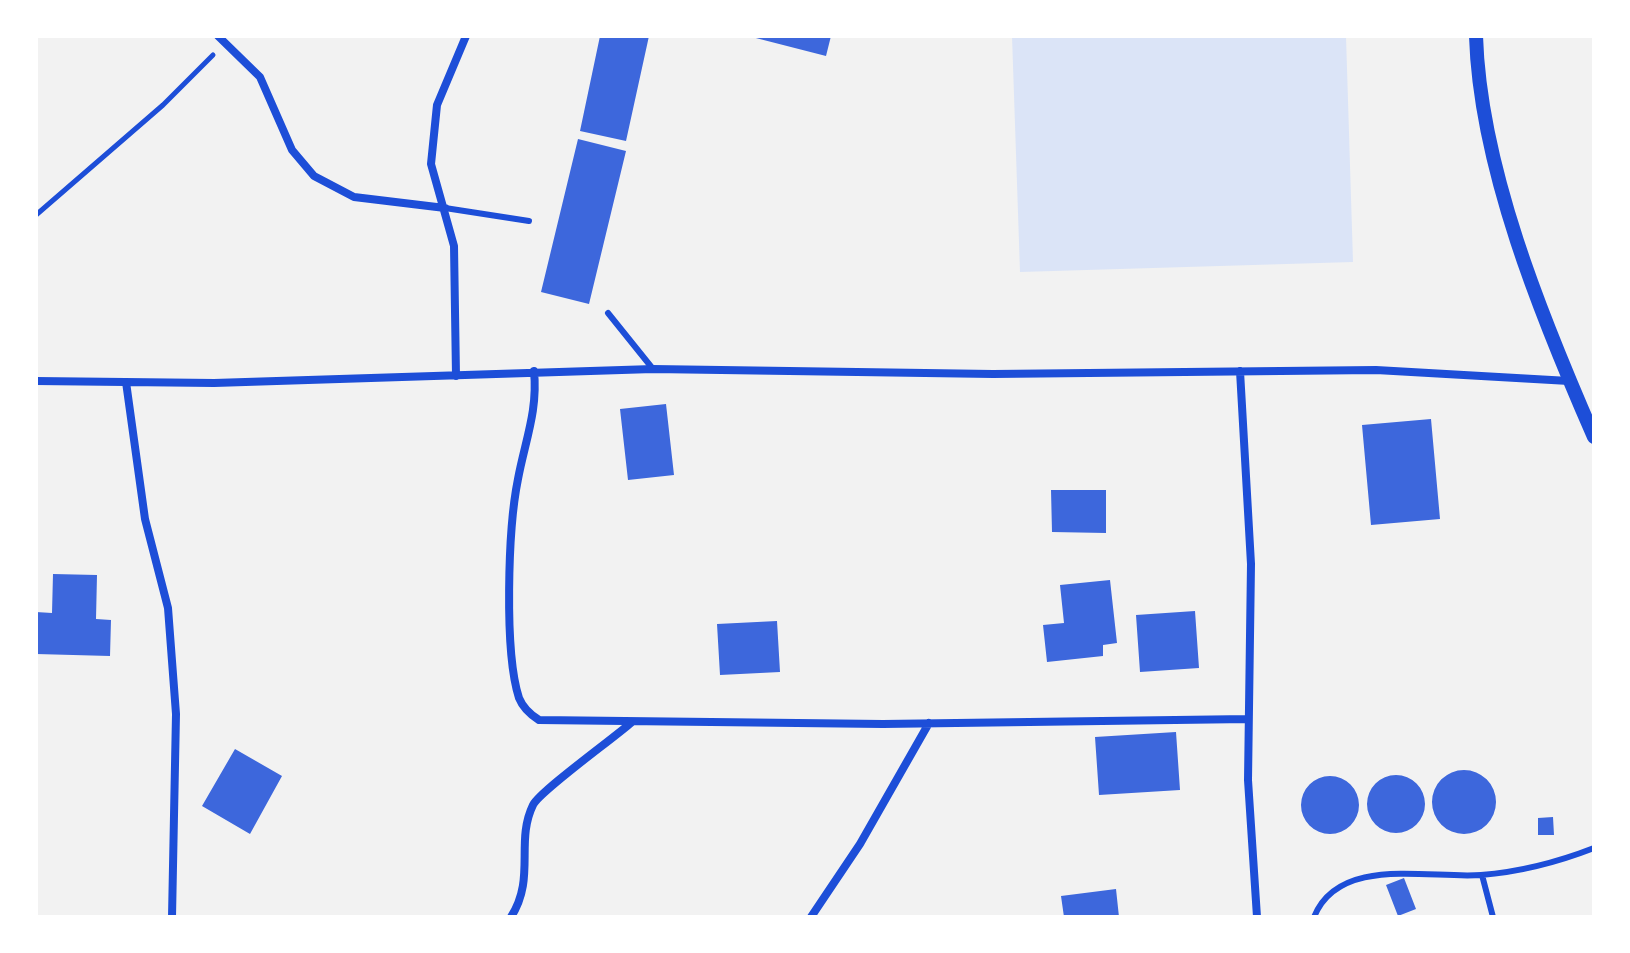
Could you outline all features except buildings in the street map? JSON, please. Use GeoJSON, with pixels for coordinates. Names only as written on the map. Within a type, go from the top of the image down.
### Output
{"type":"FeatureCollection","features":[{"type":"Feature","properties":{"kind":"street"},"geometry":{"type":"LineString","coordinates":[[456,376],[455,265],[445,208],[432,173],[432,128],[437,105],[466,36]]}},
{"type":"Feature","properties":{"kind":"street"},"geometry":{"type":"LineString","coordinates":[[1476,36],[1483,109],[1508,211],[1569,381],[1594,437]]}},
{"type":"Feature","properties":{"kind":"street"},"geometry":{"type":"LineString","coordinates":[[222,39],[260,77],[292,150],[314,176],[354,197],[445,208]]}},
{"type":"Feature","properties":{"kind":"street"},"geometry":{"type":"LineString","coordinates":[[36,381],[456,376],[653,369],[993,374],[1391,370],[1569,381]]}},
{"type":"Feature","properties":{"kind":"street"},"geometry":{"type":"LineString","coordinates":[[534,371],[536,397],[517,479],[513,538],[513,654],[519,699],[527,712],[543,721],[929,723],[1248,719]]}},
{"type":"Feature","properties":{"kind":"street"},"geometry":{"type":"LineString","coordinates":[[1240,371],[1251,564],[1248,719],[1250,827],[1257,917]]}},
{"type":"Feature","properties":{"kind":"street"},"geometry":{"type":"LineString","coordinates":[[126,382],[145,519],[168,608],[176,714],[172,917]]}},
{"type":"Feature","properties":{"kind":"street"},"geometry":{"type":"LineString","coordinates":[[511,917],[524,894],[527,828],[534,803],[542,792],[599,752],[632,722]]}},
{"type":"Feature","properties":{"kind":"street"},"geometry":{"type":"LineString","coordinates":[[811,917],[860,844],[929,723]]}},
{"type":"Feature","properties":{"kind":"lane"},"geometry":{"type":"LineString","coordinates":[[445,208],[529,221]]}},
{"type":"Feature","properties":{"kind":"lane"},"geometry":{"type":"LineString","coordinates":[[608,313],[653,369]]}},
{"type":"Feature","properties":{"kind":"lane"},"geometry":{"type":"LineString","coordinates":[[1314,917],[1325,895],[1348,882],[1406,874],[1482,875],[1529,867],[1594,848]]}},
{"type":"Feature","properties":{"kind":"lane"},"geometry":{"type":"LineString","coordinates":[[1482,875],[1493,917]]}},
{"type":"Feature","properties":{"kind":"path"},"geometry":{"type":"LineString","coordinates":[[36,215],[163,105],[222,39]]}},
{"type":"Feature","properties":{"kind":"shaded area"},"geometry":{"type":"Polygon","coordinates":[[[1012,36],[1346,36],[1353,262],[1020,272],[1012,36]]]}}]}
